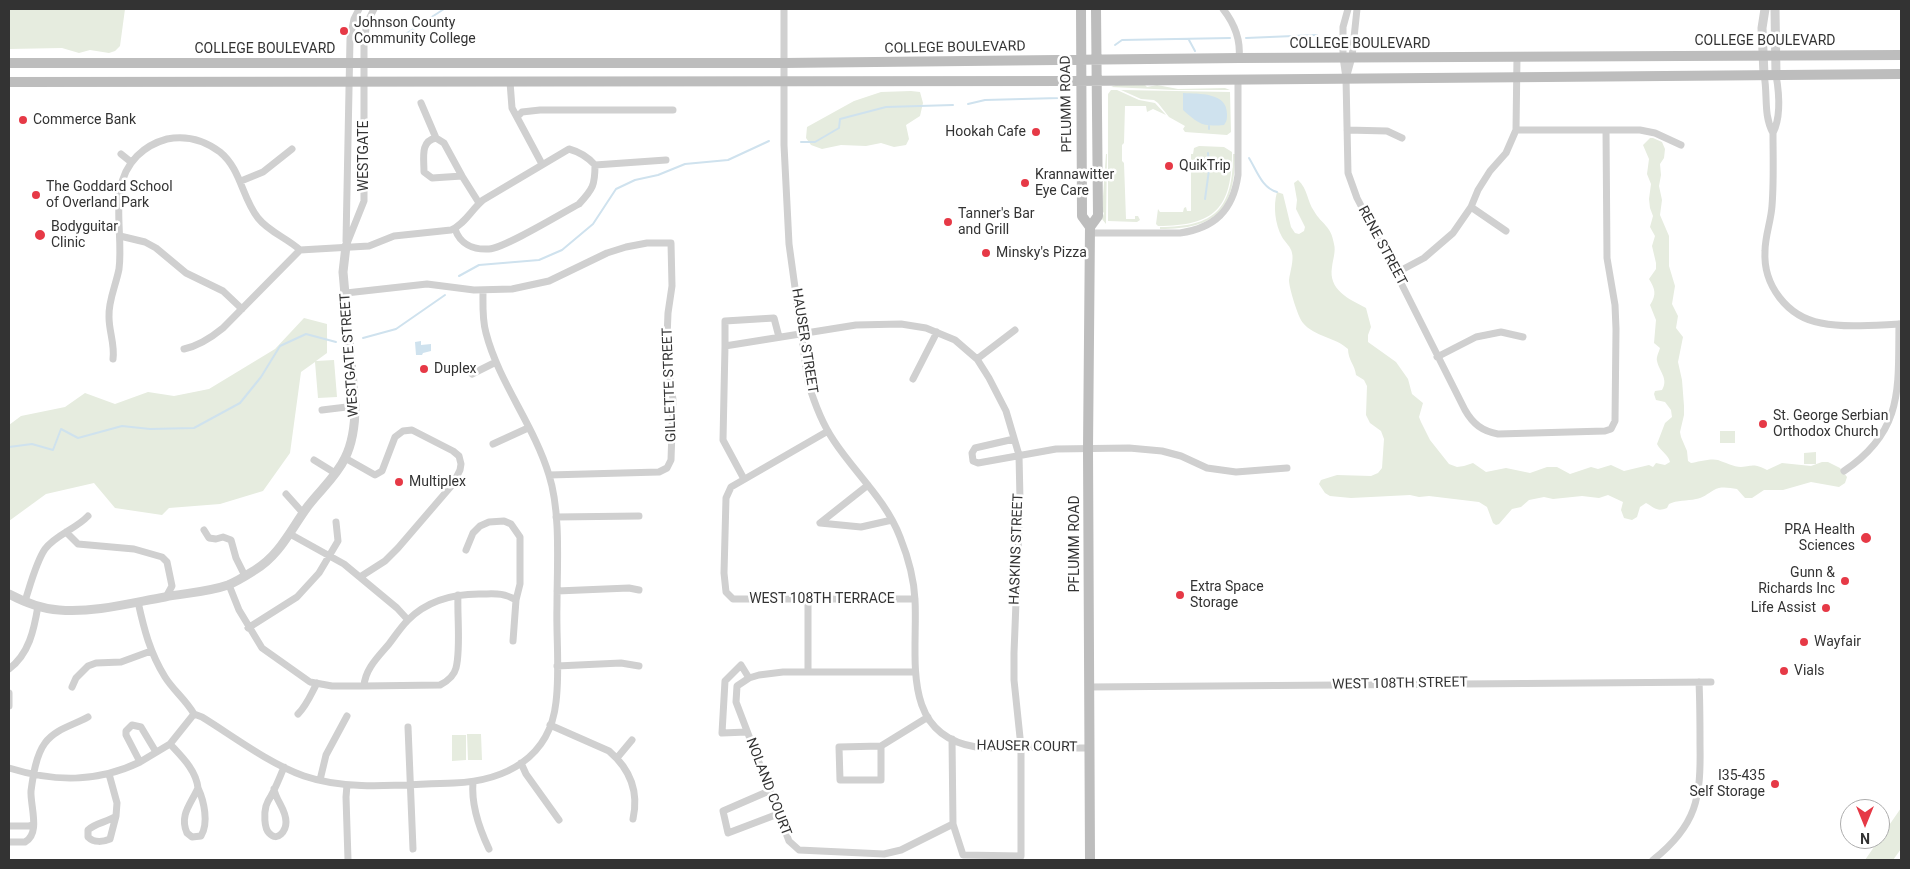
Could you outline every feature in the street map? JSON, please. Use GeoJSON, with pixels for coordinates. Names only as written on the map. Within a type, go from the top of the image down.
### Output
{"type":"FeatureCollection","features":[{"type":"Feature","properties":{"kind":"main road","name":"PFLUMM ROAD"},"geometry":{"type":"LineString","coordinates":[[1080,9],[1082,216],[1090,230]]}},
{"type":"Feature","properties":{"kind":"main road","name":"PFLUMM ROAD"},"geometry":{"type":"LineString","coordinates":[[1090,860],[1088,449],[1090,230],[1098,216],[1096,9]]}},
{"type":"Feature","properties":{"kind":"main road","name":"COLLEGE BOULEVARD"},"geometry":{"type":"LineString","coordinates":[[9,63],[784,64],[1347,57],[1901,55]]}},
{"type":"Feature","properties":{"kind":"main road"},"geometry":{"type":"LineString","coordinates":[[9,82],[1096,80],[1901,74]]}},
{"type":"Feature","properties":{"kind":"street","name":"WESTGATE STREET"},"geometry":{"type":"LineString","coordinates":[[9,594],[38,606],[57,610],[84,610],[207,590],[229,584],[266,562],[277,552],[303,513],[345,458],[355,421],[344,272],[349,62],[351,30],[359,9]]}},
{"type":"Feature","properties":{"kind":"street","name":"WESTGATE"},"geometry":{"type":"LineString","coordinates":[[346,246],[364,201],[365,31],[374,9]]}},
{"type":"Feature","properties":{"kind":"street","name":"HAUSER STREET"},"geometry":{"type":"LineString","coordinates":[[784,9],[784,145],[789,244],[808,382],[814,402],[828,431],[883,505],[892,520],[907,557],[915,598],[915,672],[919,699],[928,717],[938,729]]}},
{"type":"Feature","properties":{"kind":"street"},"geometry":{"type":"LineString","coordinates":[[1223,9],[1229,16],[1238,37],[1239,58]]}},
{"type":"Feature","properties":{"kind":"street","name":"RENE STREET"},"geometry":{"type":"LineString","coordinates":[[1347,57],[1343,27],[1348,9]]}},
{"type":"Feature","properties":{"kind":"street","name":"RENE STREET"},"geometry":{"type":"LineString","coordinates":[[1357,9],[1347,57],[1346,78],[1346,160],[1352,185],[1437,357],[1471,420],[1487,432],[1498,434],[1605,431],[1611,428],[1615,421],[1615,305],[1606,258],[1606,130]]}},
{"type":"Feature","properties":{"kind":"street"},"geometry":{"type":"LineString","coordinates":[[1765,9],[1762,28],[1764,75],[1768,123],[1773,133]]}},
{"type":"Feature","properties":{"kind":"street"},"geometry":{"type":"LineString","coordinates":[[1775,9],[1776,75],[1778,84],[1777,124],[1773,133],[1773,197],[1765,245],[1767,275],[1772,287],[1786,306],[1799,316],[1822,324],[1900,324],[1897,390],[1893,412],[1884,432],[1869,452],[1844,471]]}},
{"type":"Feature","properties":{"kind":"street"},"geometry":{"type":"LineString","coordinates":[[1396,272],[1424,258],[1453,233],[1471,207],[1478,190],[1490,171],[1506,154],[1516,130],[1517,57]]}},
{"type":"Feature","properties":{"kind":"street"},"geometry":{"type":"LineString","coordinates":[[1090,230],[1180,233],[1194,231],[1215,220],[1225,210],[1237,188],[1238,79]]}},
{"type":"Feature","properties":{"kind":"street"},"geometry":{"type":"LineString","coordinates":[[510,82],[512,108],[542,164]]}},
{"type":"Feature","properties":{"kind":"street"},"geometry":{"type":"LineString","coordinates":[[421,103],[436,138],[444,143],[479,203]]}},
{"type":"Feature","properties":{"kind":"street"},"geometry":{"type":"LineString","coordinates":[[517,117],[522,112],[540,110],[673,110]]}},
{"type":"Feature","properties":{"kind":"street"},"geometry":{"type":"LineString","coordinates":[[1347,130],[1387,131],[1402,138]]}},
{"type":"Feature","properties":{"kind":"street"},"geometry":{"type":"LineString","coordinates":[[1516,130],[1640,130],[1655,133],[1681,145]]}},
{"type":"Feature","properties":{"kind":"street"},"geometry":{"type":"LineString","coordinates":[[113,358],[114,347],[110,330],[109,312],[119,269],[120,188],[126,170],[142,151],[158,142],[173,138],[190,138],[208,144],[222,153],[234,167],[249,204],[259,219],[273,232],[290,240],[300,250]]}},
{"type":"Feature","properties":{"kind":"street"},"geometry":{"type":"LineString","coordinates":[[436,138],[429,139],[425,143],[424,172],[432,178],[462,176]]}},
{"type":"Feature","properties":{"kind":"street"},"geometry":{"type":"LineString","coordinates":[[241,181],[263,172],[292,149]]}},
{"type":"Feature","properties":{"kind":"street"},"geometry":{"type":"LineString","coordinates":[[184,349],[190,348],[223,328],[300,250],[369,246],[394,236],[455,229],[479,203],[569,149],[581,152],[595,165],[595,183],[589,194],[580,204],[503,245],[489,249],[470,247],[460,239],[455,229]]}},
{"type":"Feature","properties":{"kind":"street"},"geometry":{"type":"LineString","coordinates":[[121,154],[131,162]]}},
{"type":"Feature","properties":{"kind":"street"},"geometry":{"type":"LineString","coordinates":[[595,165],[666,160]]}},
{"type":"Feature","properties":{"kind":"street"},"geometry":{"type":"LineString","coordinates":[[1471,207],[1506,231]]}},
{"type":"Feature","properties":{"kind":"street"},"geometry":{"type":"LineString","coordinates":[[120,236],[146,242],[186,273],[223,291],[242,309]]}},
{"type":"Feature","properties":{"kind":"street","name":"GILLETTE STREET"},"geometry":{"type":"LineString","coordinates":[[483,291],[532,286],[568,273],[607,253],[626,247],[653,243],[671,243],[672,286],[667,338],[673,400],[672,460],[667,468],[659,472],[549,475]]}},
{"type":"Feature","properties":{"kind":"street"},"geometry":{"type":"LineString","coordinates":[[138,602],[151,651],[165,677],[194,714],[284,767],[305,776],[348,785],[473,782],[502,775],[521,763],[538,747],[554,714],[557,690],[556,517],[549,475],[496,362],[484,326],[483,291],[427,284],[346,292]]}},
{"type":"Feature","properties":{"kind":"street"},"geometry":{"type":"LineString","coordinates":[[779,336],[774,318],[725,321],[723,440],[744,479],[828,431]]}},
{"type":"Feature","properties":{"kind":"street","name":"HASKINS STREET"},"geometry":{"type":"LineString","coordinates":[[725,346],[802,332],[877,324],[901,324],[926,328],[955,340],[977,359],[998,394],[1008,417],[1019,455],[1020,500],[1014,680],[1021,747],[1021,856],[963,855],[953,824]]}},
{"type":"Feature","properties":{"kind":"street"},"geometry":{"type":"LineString","coordinates":[[977,359],[1014,330]]}},
{"type":"Feature","properties":{"kind":"street"},"geometry":{"type":"LineString","coordinates":[[914,379],[937,332]]}},
{"type":"Feature","properties":{"kind":"street"},"geometry":{"type":"LineString","coordinates":[[1437,357],[1476,337],[1501,332],[1523,337]]}},
{"type":"Feature","properties":{"kind":"street"},"geometry":{"type":"LineString","coordinates":[[472,374],[496,362]]}},
{"type":"Feature","properties":{"kind":"street"},"geometry":{"type":"LineString","coordinates":[[322,410],[355,406]]}},
{"type":"Feature","properties":{"kind":"street"},"geometry":{"type":"LineString","coordinates":[[493,444],[528,428]]}},
{"type":"Feature","properties":{"kind":"street"},"geometry":{"type":"LineString","coordinates":[[345,458],[375,475],[382,471],[395,437],[403,431],[412,430],[453,451],[459,456],[461,464],[453,484],[398,548],[385,561],[360,577]]}},
{"type":"Feature","properties":{"kind":"street"},"geometry":{"type":"LineString","coordinates":[[1014,439],[975,448],[971,457],[973,461],[978,463],[1056,449],[1130,448],[1162,450],[1207,468],[1236,472],[1287,468]]}},
{"type":"Feature","properties":{"kind":"street"},"geometry":{"type":"LineString","coordinates":[[314,460],[335,473]]}},
{"type":"Feature","properties":{"kind":"street","name":"WEST 108TH TERRACE"},"geometry":{"type":"LineString","coordinates":[[744,479],[731,487],[726,498],[724,573],[726,592],[733,599],[915,598]]}},
{"type":"Feature","properties":{"kind":"street"},"geometry":{"type":"LineString","coordinates":[[868,485],[820,523],[860,527],[892,520]]}},
{"type":"Feature","properties":{"kind":"street"},"geometry":{"type":"LineString","coordinates":[[286,494],[303,513]]}},
{"type":"Feature","properties":{"kind":"street"},"geometry":{"type":"LineString","coordinates":[[25,601],[45,549],[66,532],[83,522],[88,516]]}},
{"type":"Feature","properties":{"kind":"street"},"geometry":{"type":"LineString","coordinates":[[556,517],[639,516]]}},
{"type":"Feature","properties":{"kind":"street"},"geometry":{"type":"LineString","coordinates":[[466,550],[473,533],[480,526],[489,522],[504,521],[516,529],[520,537],[522,554],[513,641]]}},
{"type":"Feature","properties":{"kind":"street"},"geometry":{"type":"LineString","coordinates":[[248,628],[297,597],[319,573],[338,541],[336,522]]}},
{"type":"Feature","properties":{"kind":"street"},"geometry":{"type":"LineString","coordinates":[[204,530],[208,538],[216,539],[223,537],[230,540],[245,576]]}},
{"type":"Feature","properties":{"kind":"street"},"geometry":{"type":"LineString","coordinates":[[66,532],[78,544],[134,549],[162,557],[167,562],[172,586],[166,597]]}},
{"type":"Feature","properties":{"kind":"street"},"geometry":{"type":"LineString","coordinates":[[290,534],[330,555],[398,608],[408,620]]}},
{"type":"Feature","properties":{"kind":"street"},"geometry":{"type":"LineString","coordinates":[[229,584],[248,628],[268,654],[305,679],[332,686],[440,685],[448,681],[456,669],[458,595]]}},
{"type":"Feature","properties":{"kind":"street"},"geometry":{"type":"LineString","coordinates":[[557,591],[629,588],[639,590]]}},
{"type":"Feature","properties":{"kind":"street"},"geometry":{"type":"LineString","coordinates":[[364,686],[369,669],[408,620],[417,612],[441,599],[458,595],[504,594],[516,600]]}},
{"type":"Feature","properties":{"kind":"street"},"geometry":{"type":"LineString","coordinates":[[808,598],[808,672]]}},
{"type":"Feature","properties":{"kind":"street"},"geometry":{"type":"LineString","coordinates":[[9,669],[18,661],[28,647],[38,606]]}},
{"type":"Feature","properties":{"kind":"street"},"geometry":{"type":"LineString","coordinates":[[72,687],[76,678],[88,666],[96,663],[121,662],[151,651]]}},
{"type":"Feature","properties":{"kind":"street"},"geometry":{"type":"LineString","coordinates":[[557,666],[621,663],[639,666]]}},
{"type":"Feature","properties":{"kind":"street","name":"NOLAND COURT"},"geometry":{"type":"LineString","coordinates":[[747,732],[722,733],[725,681],[741,665],[749,678],[737,686],[736,702],[789,842],[799,850],[884,854],[901,850],[953,824]]}},
{"type":"Feature","properties":{"kind":"street"},"geometry":{"type":"LineString","coordinates":[[749,678],[783,672],[915,672]]}},
{"type":"Feature","properties":{"kind":"street"},"geometry":{"type":"LineString","coordinates":[[1652,860],[1664,851],[1685,826],[1695,805],[1700,769],[1700,682]]}},
{"type":"Feature","properties":{"kind":"street","name":"WEST 108TH STREET"},"geometry":{"type":"LineString","coordinates":[[1089,687],[1711,682]]}},
{"type":"Feature","properties":{"kind":"street"},"geometry":{"type":"LineString","coordinates":[[298,714],[306,706],[317,683]]}},
{"type":"Feature","properties":{"kind":"street"},"geometry":{"type":"LineString","coordinates":[[9,693],[9,706]]}},
{"type":"Feature","properties":{"kind":"street"},"geometry":{"type":"LineString","coordinates":[[9,768],[34,775],[74,779],[109,774],[140,762],[170,744],[194,714]]}},
{"type":"Feature","properties":{"kind":"street"},"geometry":{"type":"LineString","coordinates":[[320,780],[326,755],[347,716]]}},
{"type":"Feature","properties":{"kind":"street"},"geometry":{"type":"LineString","coordinates":[[9,842],[26,842],[29,840],[35,820],[31,793],[41,750],[49,738],[88,717]]}},
{"type":"Feature","properties":{"kind":"street"},"geometry":{"type":"LineString","coordinates":[[881,746],[881,780],[840,780],[839,747],[881,746],[928,717]]}},
{"type":"Feature","properties":{"kind":"street"},"geometry":{"type":"LineString","coordinates":[[140,762],[127,738],[126,730],[129,727],[136,725],[141,727],[156,752]]}},
{"type":"Feature","properties":{"kind":"street"},"geometry":{"type":"LineString","coordinates":[[550,725],[609,751],[617,758],[627,771],[634,788],[636,809],[633,819]]}},
{"type":"Feature","properties":{"kind":"street"},"geometry":{"type":"LineString","coordinates":[[408,727],[413,849]]}},
{"type":"Feature","properties":{"kind":"street","name":"HAUSER COURT"},"geometry":{"type":"LineString","coordinates":[[938,729],[952,739],[976,747],[1090,748]]}},
{"type":"Feature","properties":{"kind":"street"},"geometry":{"type":"LineString","coordinates":[[952,739],[953,824]]}},
{"type":"Feature","properties":{"kind":"street"},"geometry":{"type":"LineString","coordinates":[[617,758],[632,740]]}},
{"type":"Feature","properties":{"kind":"street"},"geometry":{"type":"LineString","coordinates":[[170,744],[191,768],[198,788],[203,804],[204,826],[201,836],[192,837],[187,833],[184,820],[185,812],[198,788]]}},
{"type":"Feature","properties":{"kind":"street"},"geometry":{"type":"LineString","coordinates":[[521,763],[526,774],[559,820]]}},
{"type":"Feature","properties":{"kind":"street"},"geometry":{"type":"LineString","coordinates":[[274,789],[275,795],[286,814],[284,833],[275,836],[270,834],[267,828],[265,817],[266,805],[284,767]]}},
{"type":"Feature","properties":{"kind":"street"},"geometry":{"type":"LineString","coordinates":[[109,774],[117,803],[116,816],[110,839],[95,842],[88,837],[90,827],[116,816]]}},
{"type":"Feature","properties":{"kind":"street"},"geometry":{"type":"LineString","coordinates":[[473,782],[476,816],[480,832],[488,849]]}},
{"type":"Feature","properties":{"kind":"street"},"geometry":{"type":"LineString","coordinates":[[348,785],[346,797],[348,860]]}},
{"type":"Feature","properties":{"kind":"street"},"geometry":{"type":"LineString","coordinates":[[769,791],[723,811],[728,833],[778,814]]}},
{"type":"Feature","properties":{"kind":"street"},"geometry":{"type":"LineString","coordinates":[[9,826],[33,825]]}},
{"type":"Feature","properties":{"kind":"shaded area"},"geometry":{"type":"Polygon","coordinates":[[[9,9],[125,9],[120,46],[115,51],[109,53],[90,50],[79,53],[62,48],[9,49],[9,9]]]}},
{"type":"Feature","properties":{"kind":"shaded area"},"geometry":{"type":"Polygon","coordinates":[[[1116,85],[1145,85],[1147,87],[1157,85],[1178,89],[1225,88],[1230,90],[1175,90],[1111,87],[1116,85]]]}},
{"type":"Feature","properties":{"kind":"shaded area"},"geometry":{"type":"Polygon","coordinates":[[[1111,90],[1117,90],[1139,100],[1155,103],[1166,115],[1153,109],[1147,112],[1146,106],[1125,106],[1122,161],[1124,163],[1126,219],[1135,219],[1135,216],[1138,216],[1140,220],[1137,222],[1108,221],[1108,94],[1111,90]]]}},
{"type":"Feature","properties":{"kind":"shaded area"},"geometry":{"type":"Polygon","coordinates":[[[1121,90],[1230,92],[1231,132],[1227,135],[1185,132],[1183,129],[1185,126],[1169,117],[1154,100],[1141,99],[1121,90]]]}},
{"type":"Feature","properties":{"kind":"shaded area"},"geometry":{"type":"Polygon","coordinates":[[[881,92],[920,92],[923,103],[920,116],[906,125],[909,139],[906,145],[894,147],[881,143],[866,146],[841,145],[822,149],[811,145],[806,138],[807,127],[854,101],[881,92]]]}},
{"type":"Feature","properties":{"kind":"shaded area"},"geometry":{"type":"Polygon","coordinates":[[[1650,138],[1662,142],[1665,149],[1664,158],[1660,164],[1659,186],[1662,200],[1660,215],[1669,236],[1669,266],[1675,286],[1672,304],[1678,316],[1676,328],[1683,337],[1678,362],[1682,380],[1684,406],[1680,432],[1687,451],[1688,461],[1691,463],[1718,460],[1735,466],[1756,466],[1767,470],[1782,463],[1811,466],[1828,462],[1840,468],[1847,477],[1845,483],[1839,487],[1811,482],[1783,490],[1764,490],[1752,498],[1745,498],[1737,489],[1719,488],[1703,497],[1669,504],[1667,508],[1661,510],[1646,503],[1640,507],[1637,517],[1632,520],[1624,518],[1621,510],[1623,502],[1608,495],[1599,498],[1582,496],[1553,499],[1544,497],[1529,500],[1521,507],[1512,509],[1496,525],[1493,523],[1487,507],[1479,502],[1410,495],[1351,498],[1330,496],[1325,493],[1319,484],[1321,480],[1337,475],[1371,476],[1378,473],[1382,468],[1384,439],[1381,431],[1370,423],[1366,415],[1367,386],[1364,380],[1356,375],[1348,349],[1308,328],[1299,315],[1289,284],[1293,259],[1292,253],[1282,237],[1276,221],[1275,203],[1277,192],[1283,194],[1291,227],[1295,233],[1299,234],[1304,231],[1305,227],[1296,209],[1297,200],[1294,183],[1298,180],[1304,187],[1317,216],[1333,238],[1335,249],[1332,267],[1333,282],[1341,293],[1366,308],[1371,327],[1368,342],[1396,362],[1408,379],[1412,394],[1423,403],[1419,417],[1421,422],[1430,440],[1449,464],[1457,467],[1473,463],[1486,472],[1506,468],[1530,473],[1547,467],[1557,467],[1570,474],[1591,467],[1598,469],[1611,465],[1624,471],[1649,465],[1653,467],[1656,463],[1665,465],[1670,462],[1657,444],[1665,423],[1672,417],[1671,410],[1665,402],[1656,400],[1654,394],[1655,391],[1662,390],[1664,382],[1657,361],[1660,348],[1654,343],[1656,320],[1650,305],[1654,289],[1649,279],[1656,269],[1652,246],[1655,236],[1650,227],[1653,216],[1649,199],[1651,184],[1647,174],[1649,159],[1643,145],[1650,138]]]}},
{"type":"Feature","properties":{"kind":"shaded area"},"geometry":{"type":"Polygon","coordinates":[[[1199,146],[1224,147],[1232,152],[1231,171],[1224,200],[1216,210],[1194,222],[1158,226],[1156,224],[1158,209],[1160,212],[1183,212],[1186,207],[1187,211],[1191,211],[1191,154],[1193,154],[1194,148],[1199,146]]]}},
{"type":"Feature","properties":{"kind":"shaded area"},"geometry":{"type":"Polygon","coordinates":[[[1106,154],[1106,224],[1102,219],[1104,213],[1102,211],[1106,154]]]}},
{"type":"Feature","properties":{"kind":"shaded area"},"geometry":{"type":"Polygon","coordinates":[[[1233,154],[1235,154],[1234,173],[1231,189],[1226,202],[1218,212],[1208,220],[1195,225],[1160,229],[1160,227],[1195,223],[1217,211],[1229,189],[1233,154]]]}},
{"type":"Feature","properties":{"kind":"shaded area"},"geometry":{"type":"Polygon","coordinates":[[[304,318],[327,324],[327,353],[316,361],[334,360],[337,397],[318,398],[315,362],[301,372],[290,453],[263,491],[220,504],[169,508],[162,515],[115,508],[94,483],[46,494],[9,521],[9,425],[21,416],[65,407],[85,393],[115,404],[148,392],[174,396],[209,389],[275,349],[304,318]]]}},
{"type":"Feature","properties":{"kind":"shaded area"},"geometry":{"type":"Polygon","coordinates":[[[1720,431],[1735,431],[1735,443],[1720,443],[1720,431]]]}},
{"type":"Feature","properties":{"kind":"shaded area"},"geometry":{"type":"Polygon","coordinates":[[[1816,452],[1816,464],[1804,464],[1804,453],[1816,452]]]}},
{"type":"Feature","properties":{"kind":"shaded area"},"geometry":{"type":"Polygon","coordinates":[[[467,734],[481,734],[482,760],[468,760],[467,734]]]}},
{"type":"Feature","properties":{"kind":"shaded area"},"geometry":{"type":"Polygon","coordinates":[[[452,735],[466,735],[466,760],[452,761],[452,735]]]}},
{"type":"Feature","properties":{"kind":"shaded area"},"geometry":{"type":"Polygon","coordinates":[[[1901,808],[1901,849],[1893,860],[1865,860],[1873,849],[1890,849],[1890,824],[1901,808]]]}},
{"type":"Feature","properties":{"kind":"water"},"geometry":{"type":"Polygon","coordinates":[[[1183,93],[1204,94],[1217,98],[1226,107],[1227,120],[1224,125],[1206,125],[1193,119],[1183,110],[1183,93]]]}},
{"type":"Feature","properties":{"kind":"water"},"geometry":{"type":"Polygon","coordinates":[[[421,341],[421,345],[431,344],[431,351],[422,355],[416,355],[415,342],[421,341]]]}},
{"type":"Feature","properties":{"kind":"waterway"},"geometry":{"type":"LineString","coordinates":[[401,37],[444,9]]}},
{"type":"Feature","properties":{"kind":"waterway"},"geometry":{"type":"LineString","coordinates":[[1246,38],[1317,35]]}},
{"type":"Feature","properties":{"kind":"waterway"},"geometry":{"type":"LineString","coordinates":[[1115,45],[1122,40],[1230,38]]}},
{"type":"Feature","properties":{"kind":"waterway"},"geometry":{"type":"LineString","coordinates":[[1189,40],[1195,51]]}},
{"type":"Feature","properties":{"kind":"waterway"},"geometry":{"type":"LineString","coordinates":[[968,104],[985,100],[1059,98],[1065,95]]}},
{"type":"Feature","properties":{"kind":"waterway"},"geometry":{"type":"LineString","coordinates":[[801,142],[815,142],[839,128],[840,119],[886,107],[953,105]]}},
{"type":"Feature","properties":{"kind":"waterway"},"geometry":{"type":"LineString","coordinates":[[459,276],[479,265],[539,260],[562,250],[593,224],[616,189],[635,180],[658,175],[685,164],[728,160],[769,141]]}},
{"type":"Feature","properties":{"kind":"waterway"},"geometry":{"type":"LineString","coordinates":[[1205,199],[1209,170],[1208,153]]}},
{"type":"Feature","properties":{"kind":"waterway"},"geometry":{"type":"LineString","coordinates":[[1249,158],[1267,187],[1277,192]]}},
{"type":"Feature","properties":{"kind":"waterway"},"geometry":{"type":"LineString","coordinates":[[363,338],[396,329],[445,295]]}},
{"type":"Feature","properties":{"kind":"waterway"},"geometry":{"type":"LineString","coordinates":[[9,447],[32,444],[53,450],[61,429],[78,438],[122,426],[150,429],[194,428],[240,403],[261,377],[280,346],[306,334],[336,342]]}},
{"type":"Feature","properties":{"kind":"place","name":"Johnson County Community College"},"geometry":{"type":"Point","coordinates":[344,31]}},
{"type":"Feature","properties":{"kind":"place","name":"Commerce Bank"},"geometry":{"type":"Point","coordinates":[23,120]}},
{"type":"Feature","properties":{"kind":"place","name":"Hookah Cafe"},"geometry":{"type":"Point","coordinates":[1036,132]}},
{"type":"Feature","properties":{"kind":"place","name":"QuikTrip"},"geometry":{"type":"Point","coordinates":[1169,166]}},
{"type":"Feature","properties":{"kind":"place","name":"Krannawitter Eye Care"},"geometry":{"type":"Point","coordinates":[1025,183]}},
{"type":"Feature","properties":{"kind":"place","name":"The Goddard School of Overland Park"},"geometry":{"type":"Point","coordinates":[36,195]}},
{"type":"Feature","properties":{"kind":"place","name":"Tanner's Bar and Grill"},"geometry":{"type":"Point","coordinates":[948,222]}},
{"type":"Feature","properties":{"kind":"place","name":"Bodyguitar Clinic"},"geometry":{"type":"Point","coordinates":[40,235]}},
{"type":"Feature","properties":{"kind":"place","name":"Minsky's Pizza"},"geometry":{"type":"Point","coordinates":[986,253]}},
{"type":"Feature","properties":{"kind":"place","name":"Duplex"},"geometry":{"type":"Point","coordinates":[424,369]}},
{"type":"Feature","properties":{"kind":"place","name":"St. George Serbian Orthodox Church"},"geometry":{"type":"Point","coordinates":[1763,424]}},
{"type":"Feature","properties":{"kind":"place","name":"Multiplex"},"geometry":{"type":"Point","coordinates":[399,482]}},
{"type":"Feature","properties":{"kind":"place","name":"PRA Health Sciences"},"geometry":{"type":"Point","coordinates":[1866,538]}},
{"type":"Feature","properties":{"kind":"place","name":"Gunn & Richards Inc"},"geometry":{"type":"Point","coordinates":[1845,581]}},
{"type":"Feature","properties":{"kind":"place","name":"Extra Space Storage"},"geometry":{"type":"Point","coordinates":[1180,595]}},
{"type":"Feature","properties":{"kind":"place","name":"Life Assist"},"geometry":{"type":"Point","coordinates":[1826,608]}},
{"type":"Feature","properties":{"kind":"place","name":"Wayfair"},"geometry":{"type":"Point","coordinates":[1804,642]}},
{"type":"Feature","properties":{"kind":"place","name":"Vials"},"geometry":{"type":"Point","coordinates":[1784,671]}},
{"type":"Feature","properties":{"kind":"place","name":"I35-435 Self Storage"},"geometry":{"type":"Point","coordinates":[1775,784]}}]}
